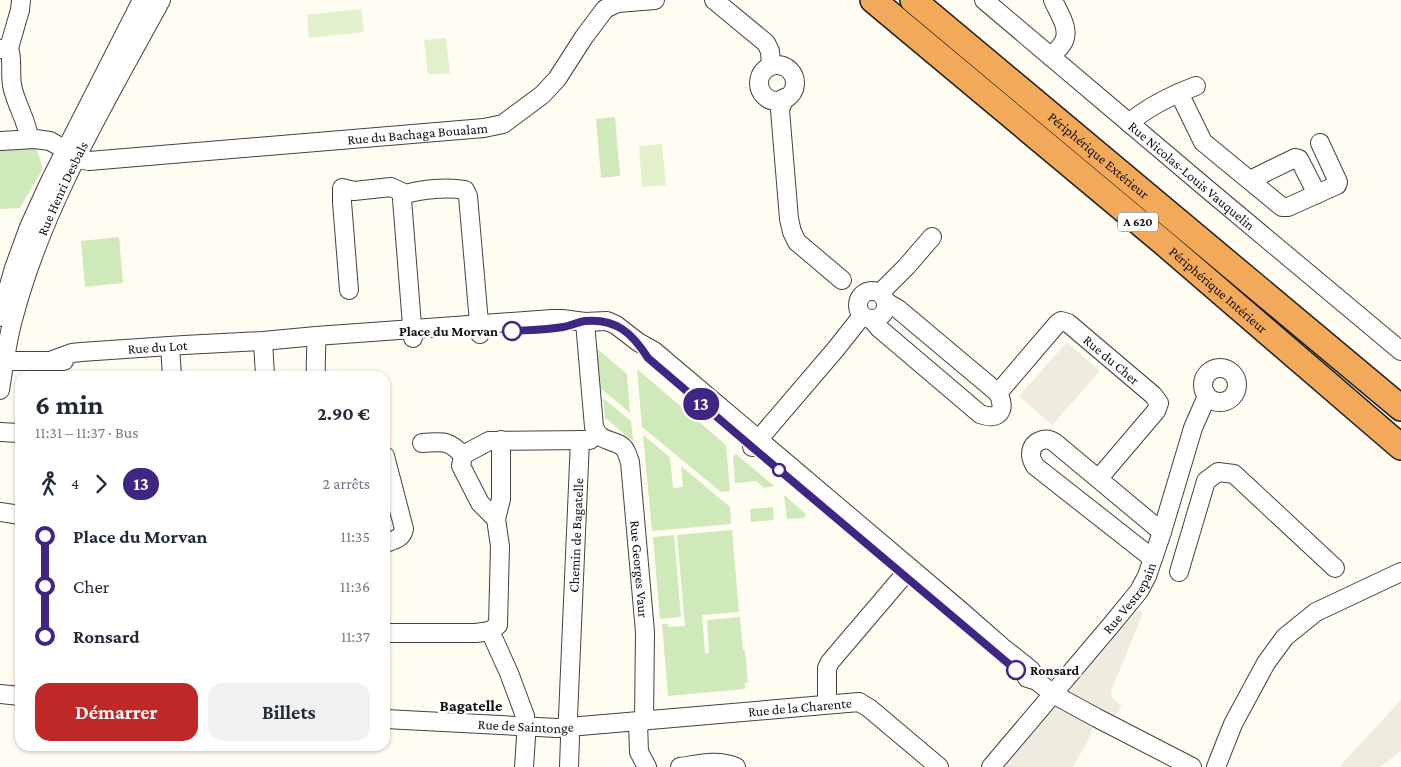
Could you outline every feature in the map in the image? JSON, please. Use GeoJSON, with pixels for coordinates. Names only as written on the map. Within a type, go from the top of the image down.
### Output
{"type":"FeatureCollection","features":[{"type":"Feature","properties":{"kind":"highway","name":"Périphérique Intérieur"},"geometry":{"type":"LineString","coordinates":[[873,0],[1164,243],[1401,447]]}},
{"type":"Feature","properties":{"kind":"highway","name":"Périphérique Extérieur"},"geometry":{"type":"LineString","coordinates":[[921,6],[1401,408]]}},
{"type":"Feature","properties":{"kind":"highway"},"geometry":{"type":"LineString","coordinates":[[1376,387],[1401,402]]}},
{"type":"Feature","properties":{"kind":"street"},"geometry":{"type":"LineString","coordinates":[[21,0],[20,10],[5,49],[11,54],[12,83],[16,102],[29,139]]}},
{"type":"Feature","properties":{"kind":"street","name":"Rue Henri Desbals"},"geometry":{"type":"LineString","coordinates":[[0,389],[2,361],[14,315],[26,276],[58,195],[71,152],[142,0]]}},
{"type":"Feature","properties":{"kind":"street","name":"Rue Henri Desbals"},"geometry":{"type":"LineString","coordinates":[[0,317],[14,268],[29,227],[161,0]]}},
{"type":"Feature","properties":{"kind":"street","name":"Rue du Bachaga Boualam"},"geometry":{"type":"LineString","coordinates":[[0,141],[29,139],[50,141],[89,162],[484,128],[503,124],[542,95],[557,79],[605,9],[617,2],[654,0]]}},
{"type":"Feature","properties":{"kind":"street"},"geometry":{"type":"LineString","coordinates":[[714,0],[766,43],[770,50],[771,66]]}},
{"type":"Feature","properties":{"kind":"street","name":"Rue Nicolas-Louis Vauquelin"},"geometry":{"type":"LineString","coordinates":[[984,0],[1401,351]]}},
{"type":"Feature","properties":{"kind":"street"},"geometry":{"type":"LineString","coordinates":[[1051,56],[1062,45],[1066,32],[1053,0]]}},
{"type":"Feature","properties":{"kind":"street"},"geometry":{"type":"LineString","coordinates":[[771,66],[782,66],[792,73],[794,79],[793,90],[779,103],[764,94],[759,84],[762,73],[771,66]]}},
{"type":"Feature","properties":{"kind":"street"},"geometry":{"type":"LineString","coordinates":[[1130,123],[1141,112],[1196,86]]}},
{"type":"Feature","properties":{"kind":"street"},"geometry":{"type":"LineString","coordinates":[[1179,93],[1203,142],[1282,207],[1288,207],[1337,185],[1338,182],[1320,143]]}},
{"type":"Feature","properties":{"kind":"street"},"geometry":{"type":"LineString","coordinates":[[779,103],[789,219],[797,242],[871,304],[898,309],[998,393],[1002,400],[1002,407],[999,412],[995,416],[988,417],[980,414],[880,328],[871,304]]}},
{"type":"Feature","properties":{"kind":"street"},"geometry":{"type":"LineString","coordinates":[[1250,180],[1295,158],[1299,160],[1317,194]]}},
{"type":"Feature","properties":{"kind":"street"},"geometry":{"type":"LineString","coordinates":[[349,290],[342,188],[354,191],[391,187],[406,194],[455,188],[465,190],[468,196],[480,329]]}},
{"type":"Feature","properties":{"kind":"street"},"geometry":{"type":"LineString","coordinates":[[406,194],[402,200],[413,334]]}},
{"type":"Feature","properties":{"kind":"street"},"geometry":{"type":"LineString","coordinates":[[755,444],[835,350],[871,304],[932,237]]}},
{"type":"Feature","properties":{"kind":"street","name":"Rue du Lot"},"geometry":{"type":"LineString","coordinates":[[2,361],[53,360],[72,353],[170,351],[480,329],[562,319],[585,322],[607,321],[616,325],[638,342],[648,358],[755,444],[906,572],[961,611],[1002,648],[1031,670],[1037,681],[1053,694],[1192,767]]}},
{"type":"Feature","properties":{"kind":"street"},"geometry":{"type":"LineString","coordinates":[[463,455],[489,441],[589,440],[599,435],[594,428],[585,322]]}},
{"type":"Feature","properties":{"kind":"street","name":"Rue du Cher"},"geometry":{"type":"LineString","coordinates":[[998,393],[1057,324],[1061,322],[1068,323],[1153,394],[1159,403],[1156,411],[1099,478]]}},
{"type":"Feature","properties":{"kind":"street"},"geometry":{"type":"LineString","coordinates":[[316,341],[316,371]]}},
{"type":"Feature","properties":{"kind":"street"},"geometry":{"type":"LineString","coordinates":[[263,345],[265,371]]}},
{"type":"Feature","properties":{"kind":"street"},"geometry":{"type":"LineString","coordinates":[[170,351],[172,371]]}},
{"type":"Feature","properties":{"kind":"street","name":"Rue Vestrepain"},"geometry":{"type":"LineString","coordinates":[[991,767],[1138,591],[1146,576],[1162,532],[1193,428],[1207,396]]}},
{"type":"Feature","properties":{"kind":"street"},"geometry":{"type":"LineString","coordinates":[[0,432],[15,432]]}},
{"type":"Feature","properties":{"kind":"street","name":"Rue Georges Vaur"},"geometry":{"type":"LineString","coordinates":[[599,435],[624,448],[630,462],[645,632],[639,752],[647,767]]}},
{"type":"Feature","properties":{"kind":"street"},"geometry":{"type":"LineString","coordinates":[[1152,558],[1035,466],[1031,452],[1035,444],[1043,439],[1054,442],[1162,532]]}},
{"type":"Feature","properties":{"kind":"street"},"geometry":{"type":"LineString","coordinates":[[390,633],[476,633],[490,631],[498,625],[500,546],[496,519],[501,499],[501,440]]}},
{"type":"Feature","properties":{"kind":"street","name":"Chemin de Bagatelle"},"geometry":{"type":"LineString","coordinates":[[569,767],[570,738],[568,717],[580,440]]}},
{"type":"Feature","properties":{"kind":"street"},"geometry":{"type":"LineString","coordinates":[[422,443],[445,442],[454,446],[463,455]]}},
{"type":"Feature","properties":{"kind":"street"},"geometry":{"type":"LineString","coordinates":[[463,455],[461,466],[476,496],[480,503],[496,519]]}},
{"type":"Feature","properties":{"kind":"street"},"geometry":{"type":"LineString","coordinates":[[1179,572],[1206,481],[1218,472],[1234,474],[1335,568]]}},
{"type":"Feature","properties":{"kind":"street"},"geometry":{"type":"LineString","coordinates":[[390,475],[404,529],[403,534],[398,539],[390,541]]}},
{"type":"Feature","properties":{"kind":"street"},"geometry":{"type":"LineString","coordinates":[[0,512],[15,514]]}},
{"type":"Feature","properties":{"kind":"street"},"geometry":{"type":"LineString","coordinates":[[827,704],[827,668],[830,662],[906,572]]}},
{"type":"Feature","properties":{"kind":"street"},"geometry":{"type":"LineString","coordinates":[[1216,767],[1233,724],[1266,663],[1285,637],[1316,612],[1401,572]]}},
{"type":"Feature","properties":{"kind":"street"},"geometry":{"type":"LineString","coordinates":[[490,631],[525,716],[524,767]]}},
{"type":"Feature","properties":{"kind":"street"},"geometry":{"type":"LineString","coordinates":[[0,694],[15,696]]}},
{"type":"Feature","properties":{"kind":"street","name":"Rue de la Charente"},"geometry":{"type":"LineString","coordinates":[[641,721],[859,702],[869,708],[939,767]]}},
{"type":"Feature","properties":{"kind":"street","name":"Rue de Saintonge"},"geometry":{"type":"LineString","coordinates":[[390,719],[569,728],[641,721]]}},
{"type":"Feature","properties":{"kind":"street"},"geometry":{"type":"LineString","coordinates":[[680,767],[706,763],[726,763],[736,767]]}},
{"type":"Feature","properties":{"kind":"green space"},"geometry":{"type":"Polygon","coordinates":[[[361,9],[364,32],[309,38],[307,15],[361,9]]]}},
{"type":"Feature","properties":{"kind":"green space"},"geometry":{"type":"Polygon","coordinates":[[[446,38],[450,73],[428,75],[424,40],[446,38]]]}},
{"type":"Feature","properties":{"kind":"green space"},"geometry":{"type":"Polygon","coordinates":[[[615,117],[620,176],[601,178],[596,119],[615,117]]]}},
{"type":"Feature","properties":{"kind":"green space"},"geometry":{"type":"Polygon","coordinates":[[[662,144],[666,185],[642,187],[639,146],[662,144]]]}},
{"type":"Feature","properties":{"kind":"green space"},"geometry":{"type":"Polygon","coordinates":[[[36,146],[42,170],[20,208],[0,209],[0,148],[36,146]]]}},
{"type":"Feature","properties":{"kind":"green space"},"geometry":{"type":"Polygon","coordinates":[[[119,237],[123,283],[85,287],[81,241],[119,237]]]}},
{"type":"Feature","properties":{"kind":"green space"},"geometry":{"type":"Polygon","coordinates":[[[595,347],[627,374],[630,413],[598,386],[595,347]]]}},
{"type":"Feature","properties":{"kind":"green space"},"geometry":{"type":"Polygon","coordinates":[[[637,369],[726,445],[730,491],[721,492],[642,427],[637,369]]]}},
{"type":"Feature","properties":{"kind":"green space"},"geometry":{"type":"Polygon","coordinates":[[[603,398],[631,421],[633,441],[605,418],[603,398]]]}},
{"type":"Feature","properties":{"kind":"green space"},"geometry":{"type":"Polygon","coordinates":[[[643,435],[670,457],[673,488],[683,487],[681,466],[730,507],[731,524],[652,531],[643,435]]]}},
{"type":"Feature","properties":{"kind":"green space"},"geometry":{"type":"Polygon","coordinates":[[[736,454],[774,486],[764,488],[756,481],[735,483],[733,457],[736,454]]]}},
{"type":"Feature","properties":{"kind":"green space"},"geometry":{"type":"Polygon","coordinates":[[[784,495],[806,514],[804,518],[787,519],[784,495]]]}},
{"type":"Feature","properties":{"kind":"green space"},"geometry":{"type":"Polygon","coordinates":[[[773,507],[774,520],[751,522],[750,509],[773,507]]]}},
{"type":"Feature","properties":{"kind":"green space"},"geometry":{"type":"Polygon","coordinates":[[[732,530],[739,612],[702,615],[705,653],[709,653],[707,620],[740,617],[748,683],[745,683],[745,689],[668,696],[662,624],[668,624],[668,627],[685,626],[677,535],[732,530]]]}},
{"type":"Feature","properties":{"kind":"green space"},"geometry":{"type":"Polygon","coordinates":[[[674,535],[681,617],[660,619],[653,537],[674,535]]]}},
{"type":"Feature","properties":{"kind":"shaded area"},"geometry":{"type":"Polygon","coordinates":[[[1067,342],[1100,371],[1052,425],[1019,396],[1067,342]]]}},
{"type":"Feature","properties":{"kind":"shaded area"},"geometry":{"type":"Polygon","coordinates":[[[1138,610],[1143,613],[1111,691],[1112,698],[1122,706],[1115,717],[1075,698],[1072,694],[1071,685],[1079,673],[1082,676],[1138,610]]]}},
{"type":"Feature","properties":{"kind":"shaded area"},"geometry":{"type":"Polygon","coordinates":[[[1401,700],[1401,751],[1380,767],[1339,767],[1401,700]]]}},
{"type":"Feature","properties":{"kind":"shaded area"},"geometry":{"type":"Polygon","coordinates":[[[1059,705],[1094,724],[1089,739],[1073,767],[1001,767],[1048,711],[1059,705]]]}},
{"type":"Feature","properties":{"kind":"bus line","name":"13"},"geometry":{"type":"LineString","coordinates":[[512,331],[562,328],[585,322],[607,321],[616,325],[638,342],[648,358],[1016,670]]}},
{"type":"Feature","properties":{"kind":"place","name":"Place du Morvan"},"geometry":{"type":"Point","coordinates":[512,331]}},
{"type":"Feature","properties":{"kind":"place","name":"Ronsard"},"geometry":{"type":"Point","coordinates":[1016,670]}},
{"type":"Feature","properties":{"kind":"district","name":"Bagatelle"},"geometry":{"type":"Point","coordinates":[471,705]}}]}
